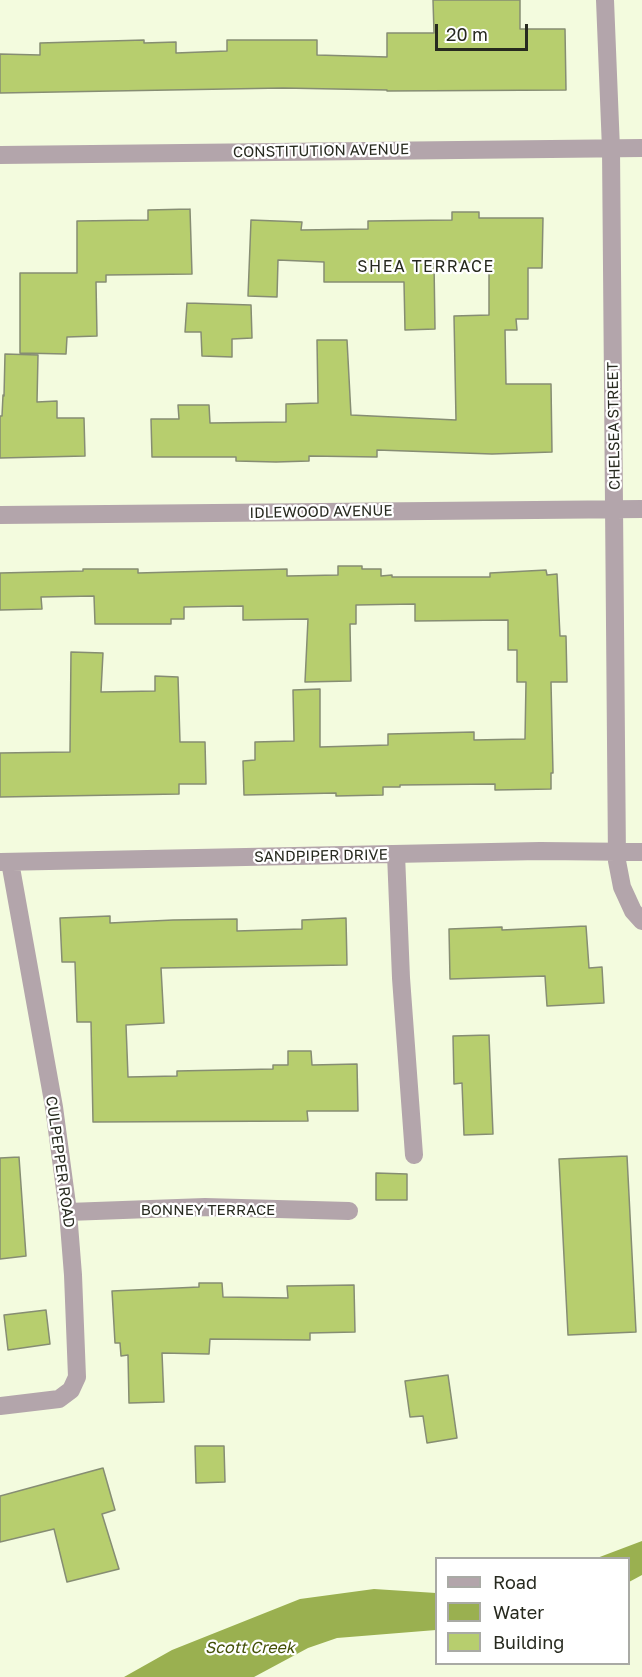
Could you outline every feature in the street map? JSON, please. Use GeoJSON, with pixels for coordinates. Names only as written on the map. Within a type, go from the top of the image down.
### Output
{"type":"FeatureCollection","features":[{"type":"Feature","properties":{"kind":"street","name":"CHELSEA STREET"},"geometry":{"type":"LineString","coordinates":[[604,0],[611,149],[617,851],[622,887],[633,911],[642,921]]}},
{"type":"Feature","properties":{"kind":"street","name":"CONSTITUTION AVENUE"},"geometry":{"type":"LineString","coordinates":[[0,154],[642,148]]}},
{"type":"Feature","properties":{"kind":"street","name":"IDLEWOOD AVENUE"},"geometry":{"type":"LineString","coordinates":[[0,515],[642,509]]}},
{"type":"Feature","properties":{"kind":"street","name":"SANDPIPER DRIVE"},"geometry":{"type":"LineString","coordinates":[[5,862],[396,854],[642,852]]}},
{"type":"Feature","properties":{"kind":"street"},"geometry":{"type":"LineString","coordinates":[[396,854],[401,978],[414,1155]]}},
{"type":"Feature","properties":{"kind":"street","name":"CULPEPPER ROAD"},"geometry":{"type":"LineString","coordinates":[[0,1406],[59,1399],[71,1390],[77,1377],[74,1275],[54,1107],[5,862]]}},
{"type":"Feature","properties":{"kind":"street","name":"BONNEY TERRACE"},"geometry":{"type":"LineString","coordinates":[[68,1212],[205,1207],[349,1211]]}},
{"type":"Feature","properties":{"kind":"water"},"geometry":{"type":"Polygon","coordinates":[[[642,1541],[642,1575],[630,1581],[630,1557],[600,1557],[642,1541]]]}},
{"type":"Feature","properties":{"kind":"water","name":"Scott Creek"},"geometry":{"type":"Polygon","coordinates":[[[374,1589],[435,1593],[435,1630],[337,1638],[308,1648],[254,1677],[124,1677],[172,1650],[300,1599],[374,1589]]]}},
{"type":"Feature","properties":{"kind":"building"},"geometry":{"type":"Polygon","coordinates":[[[433,0],[520,0],[520,29],[565,29],[566,90],[387,91],[283,88],[0,93],[0,54],[40,55],[40,43],[144,40],[144,43],[176,42],[176,53],[227,51],[227,40],[317,40],[317,55],[387,57],[387,33],[434,33],[433,0]]]}},
{"type":"Feature","properties":{"kind":"building"},"geometry":{"type":"Polygon","coordinates":[[[190,209],[192,274],[106,275],[106,282],[96,282],[97,336],[67,337],[66,354],[20,353],[20,273],[77,273],[77,221],[148,220],[148,210],[190,209]]]}},
{"type":"Feature","properties":{"kind":"building"},"geometry":{"type":"Polygon","coordinates":[[[452,212],[479,212],[479,218],[543,218],[542,268],[528,268],[528,319],[516,319],[517,330],[505,330],[506,384],[551,384],[552,452],[492,454],[377,450],[377,457],[309,456],[309,461],[276,462],[236,461],[236,457],[152,457],[151,419],[179,419],[178,405],[209,405],[210,423],[286,422],[286,404],[318,403],[317,340],[347,340],[351,415],[456,420],[454,316],[489,315],[489,262],[434,263],[435,329],[405,330],[404,282],[324,282],[324,262],[278,260],[277,297],[248,296],[251,220],[302,222],[301,230],[368,229],[368,221],[452,220],[452,212]]]}},
{"type":"Feature","properties":{"kind":"building"},"geometry":{"type":"Polygon","coordinates":[[[187,303],[251,305],[252,338],[232,339],[232,357],[202,356],[201,332],[185,332],[187,303]]]}},
{"type":"Feature","properties":{"kind":"building"},"geometry":{"type":"Polygon","coordinates":[[[5,354],[38,355],[37,402],[57,401],[57,418],[84,418],[85,456],[0,458],[0,416],[2,416],[4,396],[5,354]]]}},
{"type":"Feature","properties":{"kind":"building"},"geometry":{"type":"Polygon","coordinates":[[[338,566],[381,569],[381,576],[392,575],[392,577],[490,577],[490,573],[546,570],[547,575],[557,574],[560,636],[566,636],[567,682],[551,682],[553,773],[551,773],[551,789],[495,790],[495,784],[400,785],[400,787],[383,787],[383,795],[336,796],[336,793],[244,795],[243,761],[255,760],[255,742],[294,741],[293,690],[320,689],[320,747],[388,745],[388,734],[474,732],[474,740],[525,739],[526,682],[517,682],[517,650],[508,650],[508,620],[415,621],[415,604],[356,605],[356,624],[350,624],[351,681],[305,682],[308,619],[243,620],[243,606],[184,607],[184,619],[171,619],[171,624],[95,624],[94,596],[41,597],[42,609],[0,610],[0,573],[83,571],[83,569],[138,569],[138,573],[287,569],[287,576],[338,575],[338,566]]]}},
{"type":"Feature","properties":{"kind":"building"},"geometry":{"type":"Polygon","coordinates":[[[71,652],[103,653],[101,692],[155,691],[155,676],[178,677],[180,742],[205,742],[206,784],[179,784],[179,794],[0,797],[0,753],[70,752],[71,652]]]}},
{"type":"Feature","properties":{"kind":"building"},"geometry":{"type":"Polygon","coordinates":[[[110,916],[110,923],[237,919],[237,931],[302,929],[302,920],[346,918],[347,965],[161,968],[164,1023],[126,1025],[128,1077],[177,1076],[177,1071],[273,1069],[273,1065],[288,1065],[288,1051],[311,1051],[312,1065],[357,1064],[358,1111],[307,1111],[308,1121],[93,1122],[91,1022],[77,1022],[75,962],[62,962],[60,918],[110,916]]]}},
{"type":"Feature","properties":{"kind":"building"},"geometry":{"type":"Polygon","coordinates":[[[586,926],[589,968],[602,967],[604,1003],[547,1006],[545,976],[450,979],[449,929],[502,927],[502,930],[586,926]]]}},
{"type":"Feature","properties":{"kind":"building"},"geometry":{"type":"Polygon","coordinates":[[[489,1035],[493,1134],[464,1135],[462,1083],[454,1084],[453,1036],[489,1035]]]}},
{"type":"Feature","properties":{"kind":"building"},"geometry":{"type":"Polygon","coordinates":[[[627,1156],[636,1332],[568,1335],[559,1159],[627,1156]]]}},
{"type":"Feature","properties":{"kind":"building"},"geometry":{"type":"Polygon","coordinates":[[[19,1157],[26,1256],[0,1259],[0,1158],[19,1157]]]}},
{"type":"Feature","properties":{"kind":"building"},"geometry":{"type":"Polygon","coordinates":[[[376,1173],[407,1174],[407,1200],[376,1200],[376,1173]]]}},
{"type":"Feature","properties":{"kind":"building"},"geometry":{"type":"Polygon","coordinates":[[[199,1283],[222,1283],[223,1297],[288,1298],[287,1286],[354,1285],[355,1332],[310,1333],[310,1340],[210,1339],[209,1354],[162,1353],[164,1402],[129,1403],[128,1355],[121,1356],[120,1343],[115,1343],[112,1291],[199,1287],[199,1283]]]}},
{"type":"Feature","properties":{"kind":"building"},"geometry":{"type":"Polygon","coordinates":[[[46,1310],[50,1344],[8,1350],[4,1315],[46,1310]]]}},
{"type":"Feature","properties":{"kind":"building"},"geometry":{"type":"Polygon","coordinates":[[[448,1375],[457,1438],[427,1443],[423,1416],[410,1417],[405,1381],[448,1375]]]}},
{"type":"Feature","properties":{"kind":"building"},"geometry":{"type":"Polygon","coordinates":[[[195,1446],[224,1446],[225,1482],[196,1483],[195,1446]]]}},
{"type":"Feature","properties":{"kind":"building"},"geometry":{"type":"Polygon","coordinates":[[[103,1468],[115,1510],[102,1514],[119,1569],[67,1582],[54,1529],[0,1542],[0,1496],[103,1468]]]}},
{"type":"Feature","properties":{"kind":"district","name":"SHEA TERRACE"},"geometry":{"type":"Point","coordinates":[426,267]}}]}
